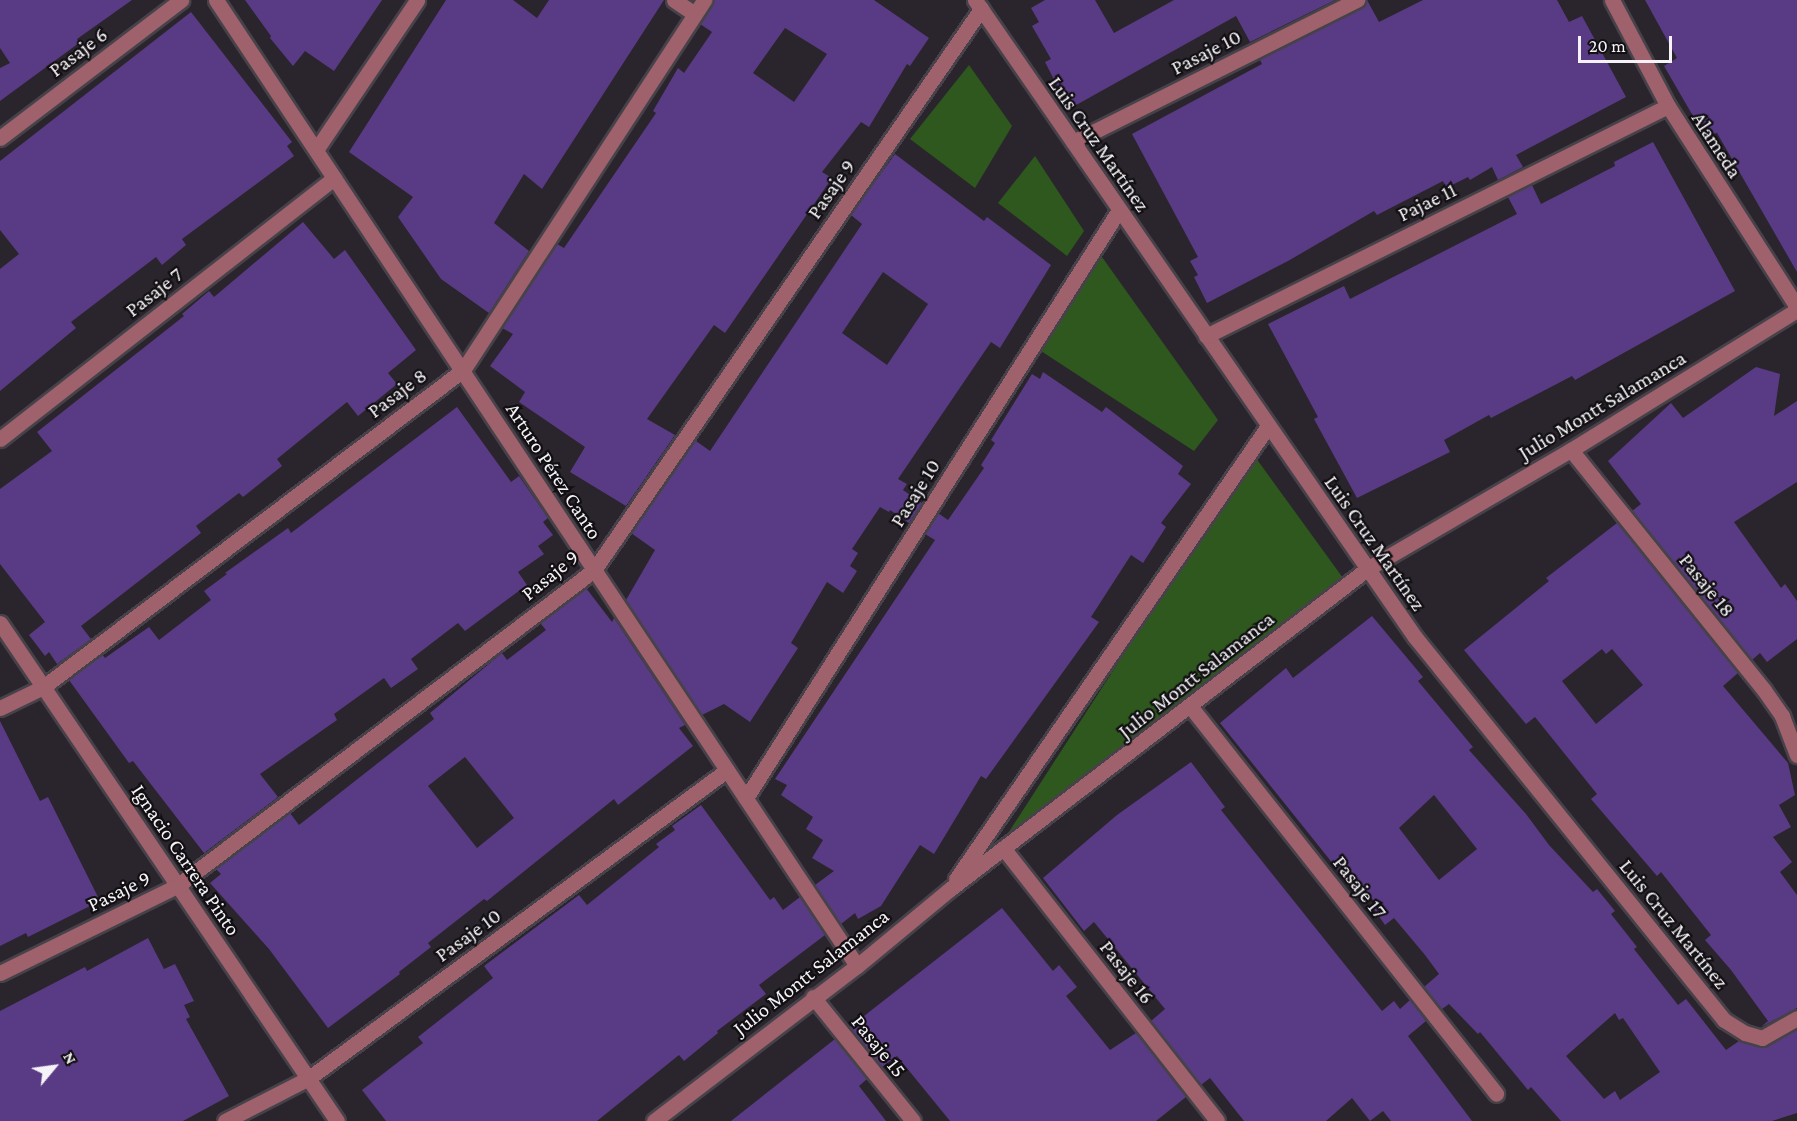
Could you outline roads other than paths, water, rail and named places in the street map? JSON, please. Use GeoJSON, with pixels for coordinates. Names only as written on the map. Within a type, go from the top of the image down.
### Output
{"type":"FeatureCollection","features":[{"type":"Feature","properties":{"kind":"street","name":"Pasaje 6"},"geometry":{"type":"LineString","coordinates":[[0,138],[181,0]]}},
{"type":"Feature","properties":{"kind":"street","name":"Arturo Pérez Canto"},"geometry":{"type":"LineString","coordinates":[[216,0],[857,966]]}},
{"type":"Feature","properties":{"kind":"street"},"geometry":{"type":"LineString","coordinates":[[316,150],[417,0]]}},
{"type":"Feature","properties":{"kind":"street"},"geometry":{"type":"LineString","coordinates":[[674,0],[694,14]]}},
{"type":"Feature","properties":{"kind":"street","name":"Pasaje 8"},"geometry":{"type":"LineString","coordinates":[[0,708],[43,687],[463,370],[704,0]]}},
{"type":"Feature","properties":{"kind":"street","name":"Pasaje 10"},"geometry":{"type":"LineString","coordinates":[[1073,142],[1357,0]]}},
{"type":"Feature","properties":{"kind":"street","name":"Alameda"},"geometry":{"type":"LineString","coordinates":[[1612,0],[1668,106],[1797,309]]}},
{"type":"Feature","properties":{"kind":"street","name":"Luis Cruz Martínez"},"geometry":{"type":"LineString","coordinates":[[978,5],[1415,637],[1725,1020],[1745,1033],[1762,1038],[1797,1018]]}},
{"type":"Feature","properties":{"kind":"street","name":"Pasaje 9"},"geometry":{"type":"LineString","coordinates":[[0,973],[177,886],[594,570],[978,5]]}},
{"type":"Feature","properties":{"kind":"street","name":"Pajae 11"},"geometry":{"type":"LineString","coordinates":[[1206,336],[1668,106]]}},
{"type":"Feature","properties":{"kind":"street","name":"Pasaje 7"},"geometry":{"type":"LineString","coordinates":[[0,438],[334,178]]}},
{"type":"Feature","properties":{"kind":"street","name":"Pasaje 10"},"geometry":{"type":"LineString","coordinates":[[746,798],[1119,210]]}},
{"type":"Feature","properties":{"kind":"street","name":"Julio Montt Salamanca"},"geometry":{"type":"LineString","coordinates":[[654,1121],[813,997],[857,966],[950,889],[1367,570],[1571,450],[1797,309]]}},
{"type":"Feature","properties":{"kind":"street"},"geometry":{"type":"LineString","coordinates":[[950,889],[1268,426]]}},
{"type":"Feature","properties":{"kind":"street","name":"Pasaje 18"},"geometry":{"type":"LineString","coordinates":[[1571,450],[1764,690],[1782,716],[1797,755]]}},
{"type":"Feature","properties":{"kind":"street","name":"Ignacio Carrera Pinto"},"geometry":{"type":"LineString","coordinates":[[0,623],[337,1121]]}},
{"type":"Feature","properties":{"kind":"street","name":"Pasaje 17"},"geometry":{"type":"LineString","coordinates":[[1190,706],[1496,1094]]}},
{"type":"Feature","properties":{"kind":"street","name":"Pasaje 10"},"geometry":{"type":"LineString","coordinates":[[225,1121],[309,1078],[727,770]]}},
{"type":"Feature","properties":{"kind":"street","name":"Pasaje 16"},"geometry":{"type":"LineString","coordinates":[[1004,849],[1217,1121]]}},
{"type":"Feature","properties":{"kind":"street","name":"Pasaje 15"},"geometry":{"type":"LineString","coordinates":[[813,997],[913,1121]]}}]}
